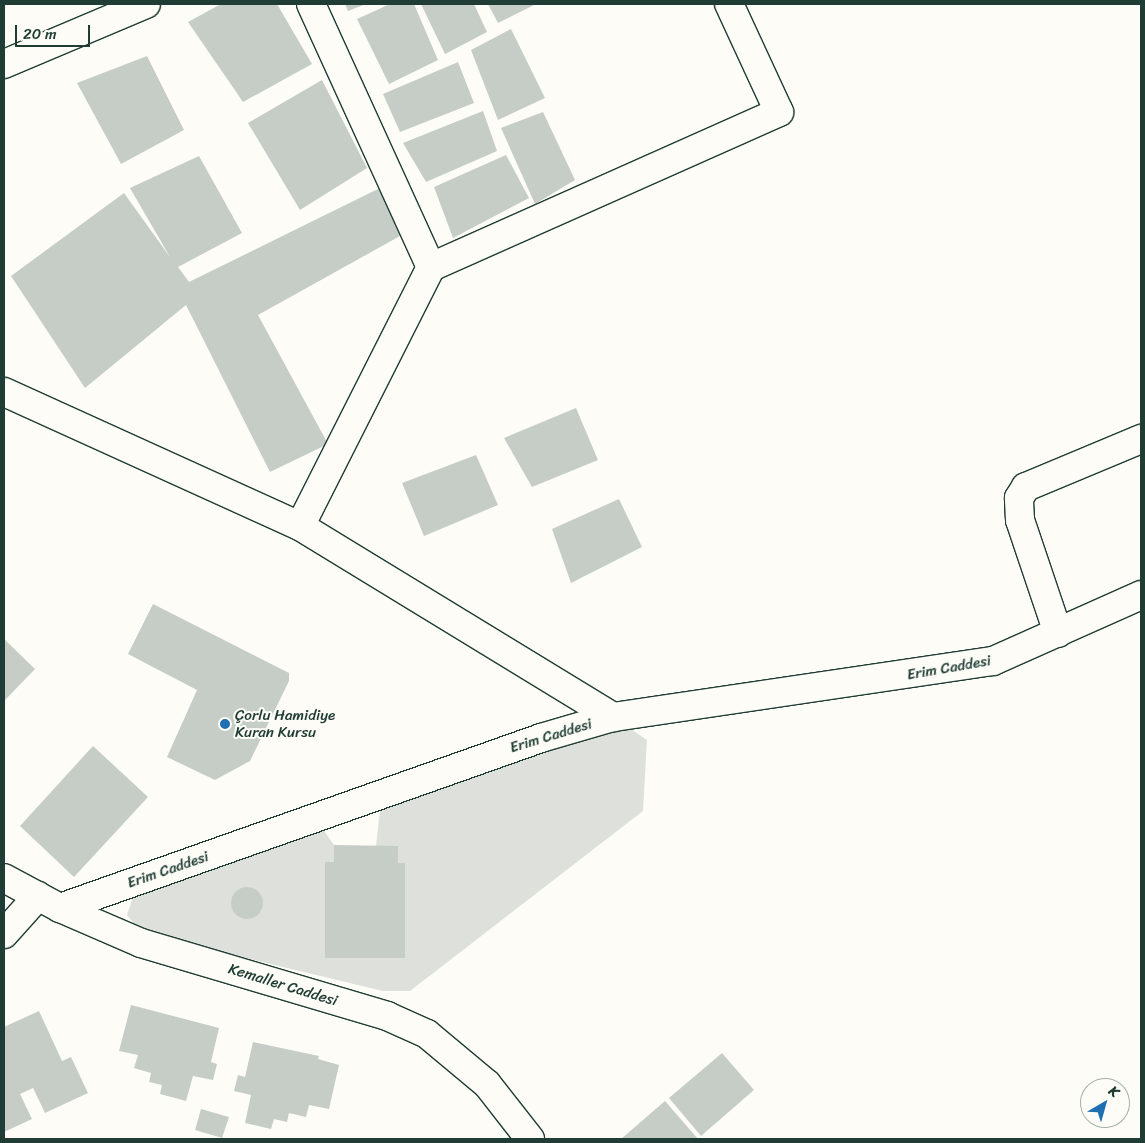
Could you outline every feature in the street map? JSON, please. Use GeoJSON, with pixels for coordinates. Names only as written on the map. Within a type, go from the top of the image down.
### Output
{"type":"FeatureCollection","features":[{"type":"Feature","properties":{"kind":"street"},"geometry":{"type":"LineString","coordinates":[[4,64],[146,4]]}},
{"type":"Feature","properties":{"kind":"street"},"geometry":{"type":"LineString","coordinates":[[311,4],[432,267]]}},
{"type":"Feature","properties":{"kind":"street"},"geometry":{"type":"LineString","coordinates":[[300,526],[432,267],[779,112],[729,4]]}},
{"type":"Feature","properties":{"kind":"street"},"geometry":{"type":"LineString","coordinates":[[4,392],[300,526],[612,717]]}},
{"type":"Feature","properties":{"kind":"street"},"geometry":{"type":"LineString","coordinates":[[1058,633],[1020,520],[1019,498],[1026,487],[1141,440]]}},
{"type":"Feature","properties":{"kind":"street","name":"Erim Caddesi"},"geometry":{"type":"LineString","coordinates":[[4,934],[49,902],[541,738],[612,717],[984,663],[1058,633],[1141,595]]}},
{"type":"Feature","properties":{"kind":"street","name":"Kemaller Caddesi"},"geometry":{"type":"LineString","coordinates":[[4,878],[49,902],[141,943],[387,1016],[427,1034],[487,1084],[530,1139]]}},
{"type":"Feature","properties":{"kind":"shaded area"},"geometry":{"type":"Polygon","coordinates":[[[613,717],[647,740],[643,811],[410,991],[383,991],[142,933],[127,915],[133,897],[318,822],[334,845],[334,862],[325,862],[325,957],[405,958],[405,863],[398,863],[398,846],[376,846],[381,800],[613,717]]]}},
{"type":"Feature","properties":{"kind":"building"},"geometry":{"type":"Polygon","coordinates":[[[221,4],[277,4],[312,64],[243,102],[188,22],[221,4]]]}},
{"type":"Feature","properties":{"kind":"building"},"geometry":{"type":"Polygon","coordinates":[[[345,4],[366,4],[348,11],[345,4]]]}},
{"type":"Feature","properties":{"kind":"building"},"geometry":{"type":"Polygon","coordinates":[[[390,4],[414,4],[438,60],[389,84],[357,19],[390,4]]]}},
{"type":"Feature","properties":{"kind":"building"},"geometry":{"type":"Polygon","coordinates":[[[421,4],[474,4],[487,32],[445,54],[421,4]]]}},
{"type":"Feature","properties":{"kind":"building"},"geometry":{"type":"Polygon","coordinates":[[[488,4],[536,4],[498,23],[488,4]]]}},
{"type":"Feature","properties":{"kind":"building"},"geometry":{"type":"Polygon","coordinates":[[[511,29],[545,98],[498,120],[471,50],[511,29]]]}},
{"type":"Feature","properties":{"kind":"building"},"geometry":{"type":"Polygon","coordinates":[[[147,56],[184,130],[121,164],[77,83],[147,56]]]}},
{"type":"Feature","properties":{"kind":"building"},"geometry":{"type":"Polygon","coordinates":[[[458,62],[474,103],[400,132],[383,94],[458,62]]]}},
{"type":"Feature","properties":{"kind":"building"},"geometry":{"type":"Polygon","coordinates":[[[322,80],[367,168],[300,210],[248,123],[322,80]]]}},
{"type":"Feature","properties":{"kind":"building"},"geometry":{"type":"Polygon","coordinates":[[[483,111],[497,151],[426,182],[403,143],[483,111]]]}},
{"type":"Feature","properties":{"kind":"building"},"geometry":{"type":"Polygon","coordinates":[[[543,112],[575,180],[535,204],[501,128],[543,112]]]}},
{"type":"Feature","properties":{"kind":"building"},"geometry":{"type":"Polygon","coordinates":[[[506,155],[529,198],[453,238],[434,187],[506,155]]]}},
{"type":"Feature","properties":{"kind":"building"},"geometry":{"type":"Polygon","coordinates":[[[199,156],[242,233],[178,267],[189,282],[384,186],[400,236],[258,315],[328,444],[270,472],[186,305],[85,388],[11,276],[124,193],[170,257],[130,188],[199,156]]]}},
{"type":"Feature","properties":{"kind":"building"},"geometry":{"type":"Polygon","coordinates":[[[576,408],[598,460],[532,487],[504,438],[576,408]]]}},
{"type":"Feature","properties":{"kind":"building"},"geometry":{"type":"Polygon","coordinates":[[[476,455],[498,505],[424,536],[402,483],[476,455]]]}},
{"type":"Feature","properties":{"kind":"building"},"geometry":{"type":"Polygon","coordinates":[[[619,499],[642,547],[571,583],[552,529],[619,499]]]}},
{"type":"Feature","properties":{"kind":"building","name":"Çorlu Hamidiye Kuran Kursu"},"geometry":{"type":"Polygon","coordinates":[[[153,604],[289,673],[289,681],[250,761],[215,780],[167,757],[197,690],[128,654],[153,604]]]}},
{"type":"Feature","properties":{"kind":"building"},"geometry":{"type":"Polygon","coordinates":[[[4,639],[35,669],[4,701],[4,639]]]}},
{"type":"Feature","properties":{"kind":"building"},"geometry":{"type":"Polygon","coordinates":[[[93,746],[148,797],[74,877],[20,826],[93,746]]]}},
{"type":"Feature","properties":{"kind":"building"},"geometry":{"type":"Polygon","coordinates":[[[334,845],[398,846],[398,863],[405,863],[405,958],[325,958],[325,862],[334,862],[334,845]]]}},
{"type":"Feature","properties":{"kind":"building"},"geometry":{"type":"Polygon","coordinates":[[[247,887],[258,892],[263,903],[258,914],[247,919],[236,914],[231,903],[236,892],[247,887]]]}},
{"type":"Feature","properties":{"kind":"building"},"geometry":{"type":"Polygon","coordinates":[[[131,1005],[219,1028],[211,1062],[217,1064],[213,1080],[193,1076],[186,1101],[160,1094],[162,1085],[149,1082],[151,1073],[134,1068],[138,1055],[119,1051],[131,1005]]]}},
{"type":"Feature","properties":{"kind":"building"},"geometry":{"type":"Polygon","coordinates":[[[39,1011],[62,1061],[71,1057],[88,1093],[45,1113],[33,1088],[20,1094],[32,1119],[4,1132],[4,1027],[39,1011]]]}},
{"type":"Feature","properties":{"kind":"building"},"geometry":{"type":"Polygon","coordinates":[[[253,1042],[319,1056],[318,1059],[339,1065],[329,1109],[309,1105],[306,1117],[289,1113],[287,1122],[274,1119],[271,1129],[245,1123],[251,1095],[234,1091],[238,1075],[245,1077],[253,1042]]]}},
{"type":"Feature","properties":{"kind":"building"},"geometry":{"type":"Polygon","coordinates":[[[722,1053],[754,1090],[701,1136],[669,1098],[722,1053]]]}},
{"type":"Feature","properties":{"kind":"building"},"geometry":{"type":"Polygon","coordinates":[[[665,1101],[698,1139],[621,1139],[665,1101]]]}},
{"type":"Feature","properties":{"kind":"building"},"geometry":{"type":"Polygon","coordinates":[[[201,1109],[229,1117],[222,1138],[195,1130],[201,1109]]]}},
{"type":"Feature","properties":{"kind":"place","name":"Çorlu Hamidiye Kuran Kursu"},"geometry":{"type":"Point","coordinates":[225,724]}}]}
